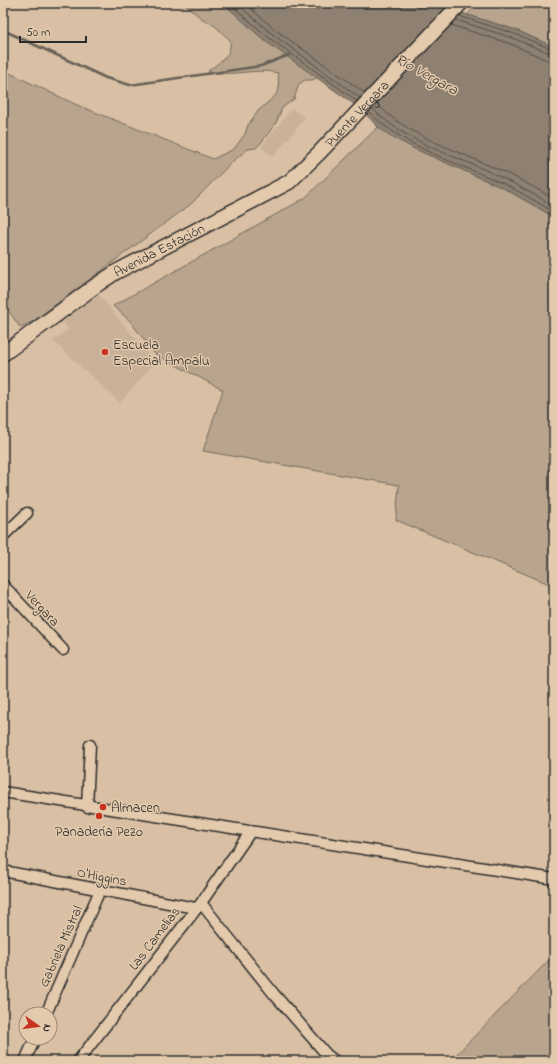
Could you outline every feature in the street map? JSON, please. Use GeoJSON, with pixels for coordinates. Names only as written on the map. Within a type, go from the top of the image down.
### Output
{"type":"FeatureCollection","features":[{"type":"Feature","properties":{"kind":"main road","name":"Puente Vergara"},"geometry":{"type":"LineString","coordinates":[[319,153],[461,3]]}},
{"type":"Feature","properties":{"kind":"main road","name":"Avenida Estación"},"geometry":{"type":"LineString","coordinates":[[3,354],[98,284],[142,258],[276,189],[300,172],[319,153]]}},
{"type":"Feature","properties":{"kind":"street"},"geometry":{"type":"LineString","coordinates":[[3,536],[27,514]]}},
{"type":"Feature","properties":{"kind":"street","name":"Vergara"},"geometry":{"type":"LineString","coordinates":[[3,584],[63,650]]}},
{"type":"Feature","properties":{"kind":"street"},"geometry":{"type":"LineString","coordinates":[[87,807],[90,745]]}},
{"type":"Feature","properties":{"kind":"street"},"geometry":{"type":"LineString","coordinates":[[3,792],[87,807],[251,831],[554,879]]}},
{"type":"Feature","properties":{"kind":"street","name":"Las Camelias"},"geometry":{"type":"LineString","coordinates":[[78,1061],[198,905],[251,831]]}},
{"type":"Feature","properties":{"kind":"street","name":"O'Higgins"},"geometry":{"type":"LineString","coordinates":[[3,871],[100,890],[198,905]]}},
{"type":"Feature","properties":{"kind":"street","name":"Gabriela Mistral"},"geometry":{"type":"LineString","coordinates":[[49,1006],[100,890]]}},
{"type":"Feature","properties":{"kind":"street"},"geometry":{"type":"LineString","coordinates":[[198,905],[327,1055],[335,1061]]}},
{"type":"Feature","properties":{"kind":"street"},"geometry":{"type":"LineString","coordinates":[[25,1061],[32,1046]]}},
{"type":"Feature","properties":{"kind":"shaded area"},"geometry":{"type":"Polygon","coordinates":[[[183,3],[223,3],[265,41],[319,77],[312,80],[305,80],[299,84],[294,99],[282,108],[276,123],[261,143],[256,148],[248,149],[233,161],[191,204],[32,322],[20,327],[3,303],[3,70],[77,105],[213,159],[234,149],[245,134],[248,125],[258,111],[275,96],[279,89],[278,73],[261,71],[217,73],[208,71],[227,55],[230,40],[215,26],[201,18],[183,3]]]}},
{"type":"Feature","properties":{"kind":"shaded area"},"geometry":{"type":"Polygon","coordinates":[[[478,3],[554,3],[554,47],[516,30],[467,15],[478,3]]]}},
{"type":"Feature","properties":{"kind":"shaded area"},"geometry":{"type":"Polygon","coordinates":[[[292,108],[305,118],[273,157],[261,147],[292,108]]]}},
{"type":"Feature","properties":{"kind":"shaded area"},"geometry":{"type":"Polygon","coordinates":[[[378,127],[413,148],[505,189],[554,217],[554,586],[396,520],[399,485],[203,451],[223,390],[155,354],[130,321],[113,306],[305,198],[378,127]]]}},
{"type":"Feature","properties":{"kind":"shaded area","name":"Escuela Especial Ampalu"},"geometry":{"type":"Polygon","coordinates":[[[99,295],[155,362],[120,403],[53,341],[68,329],[62,321],[99,295]]]}},
{"type":"Feature","properties":{"kind":"shaded area"},"geometry":{"type":"Polygon","coordinates":[[[554,955],[554,1061],[450,1061],[554,955]]]}},
{"type":"Feature","properties":{"kind":"water","name":"Río Vergara"},"geometry":{"type":"Polygon","coordinates":[[[223,3],[440,3],[462,13],[516,30],[554,47],[554,217],[505,189],[413,148],[392,137],[378,127],[361,109],[265,41],[223,3]]]}},
{"type":"Feature","properties":{"kind":"waterway"},"geometry":{"type":"LineString","coordinates":[[3,30],[106,78],[130,85],[261,66],[289,55]]}},
{"type":"Feature","properties":{"kind":"place","name":"Escuela Especial Ampalu"},"geometry":{"type":"Point","coordinates":[105,352]}},
{"type":"Feature","properties":{"kind":"place","name":"Almacen"},"geometry":{"type":"Point","coordinates":[103,807]}},
{"type":"Feature","properties":{"kind":"place","name":"Panadería Pezo"},"geometry":{"type":"Point","coordinates":[99,816]}}]}
